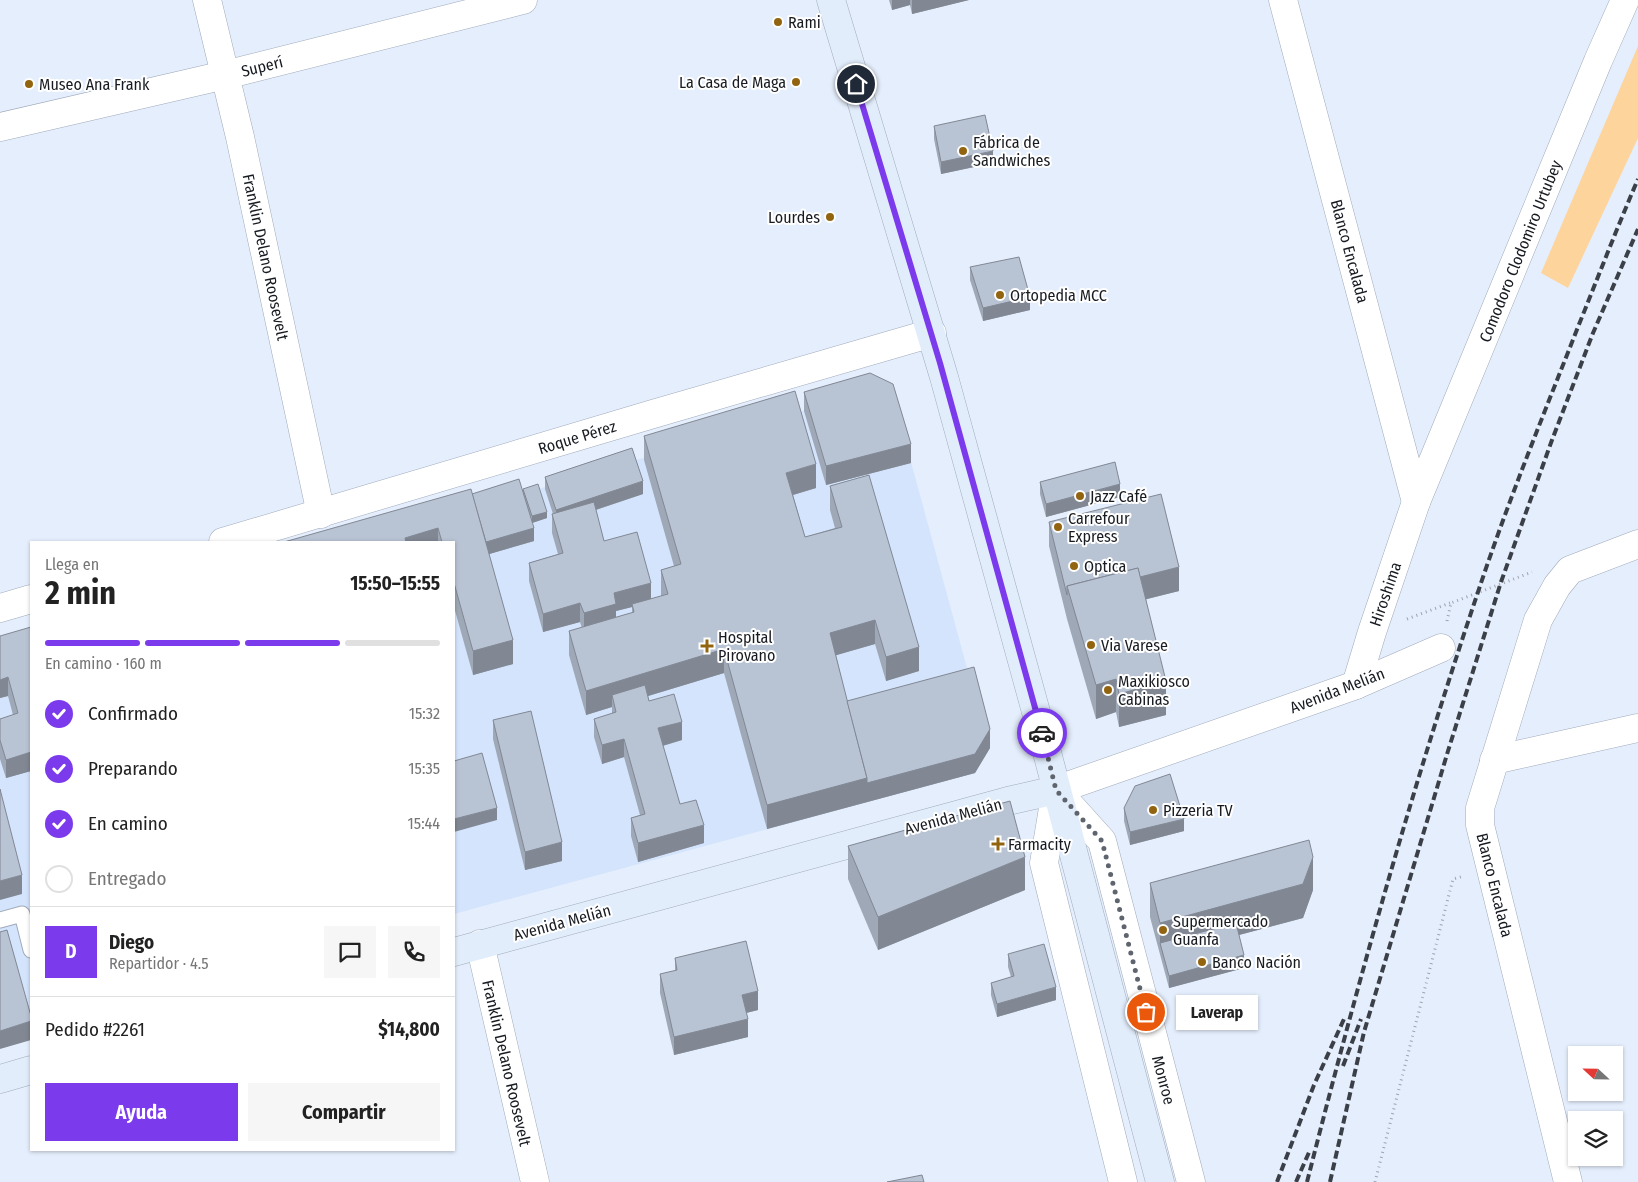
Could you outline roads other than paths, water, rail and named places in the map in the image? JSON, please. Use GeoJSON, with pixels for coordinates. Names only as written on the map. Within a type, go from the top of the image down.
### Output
{"type":"FeatureCollection","features":[{"type":"Feature","properties":{"kind":"main road"},"geometry":{"type":"LineString","coordinates":[[831,0],[932,333],[1018,643],[1056,790]]}},
{"type":"Feature","properties":{"kind":"main road","name":"Avenida Melián"},"geometry":{"type":"LineString","coordinates":[[455,952],[998,804],[1056,790]]}},
{"type":"Feature","properties":{"kind":"main road","name":"Monroe"},"geometry":{"type":"LineString","coordinates":[[1056,790],[1160,1182]]}},
{"type":"Feature","properties":{"kind":"main road"},"geometry":{"type":"LineString","coordinates":[[0,1079],[30,1070]]}},
{"type":"Feature","properties":{"kind":"street","name":"Franklin Delano Roosevelt"},"geometry":{"type":"LineString","coordinates":[[208,0],[320,514]]}},
{"type":"Feature","properties":{"kind":"street","name":"Superí"},"geometry":{"type":"LineString","coordinates":[[0,127],[225,75],[523,0]]}},
{"type":"Feature","properties":{"kind":"street","name":"Blanco Encalada"},"geometry":{"type":"LineString","coordinates":[[1283,0],[1416,502]]}},
{"type":"Feature","properties":{"kind":"street","name":"Comodoro Clodomiro Urtubey"},"geometry":{"type":"LineString","coordinates":[[1416,502],[1625,0]]}},
{"type":"Feature","properties":{"kind":"street","name":"Roque Pérez"},"geometry":{"type":"LineString","coordinates":[[226,541],[932,333]]}},
{"type":"Feature","properties":{"kind":"street","name":"Hiroshima"},"geometry":{"type":"LineString","coordinates":[[1356,686],[1372,632],[1416,502]]}},
{"type":"Feature","properties":{"kind":"street","name":"Blanco Encalada"},"geometry":{"type":"LineString","coordinates":[[1568,1182],[1480,825],[1480,808],[1538,620],[1557,586],[1570,570],[1638,544]]}},
{"type":"Feature","properties":{"kind":"street"},"geometry":{"type":"LineString","coordinates":[[0,608],[30,599]]}},
{"type":"Feature","properties":{"kind":"street","name":"Avenida Melián"},"geometry":{"type":"LineString","coordinates":[[1056,790],[1356,686],[1441,648]]}},
{"type":"Feature","properties":{"kind":"street"},"geometry":{"type":"LineString","coordinates":[[1494,760],[1638,728]]}},
{"type":"Feature","properties":{"kind":"street"},"geometry":{"type":"LineString","coordinates":[[1056,790],[1044,863],[1123,1182]]}},
{"type":"Feature","properties":{"kind":"street","name":"Monroe"},"geometry":{"type":"LineString","coordinates":[[1056,790],[1102,841],[1191,1182]]}},
{"type":"Feature","properties":{"kind":"street","name":"Franklin Delano Roosevelt"},"geometry":{"type":"LineString","coordinates":[[480,944],[535,1182]]}},
{"type":"Feature","properties":{"kind":"lane"},"geometry":{"type":"LineString","coordinates":[[0,920],[22,914],[30,946]]}},
{"type":"Feature","properties":{"kind":"railway"},"geometry":{"type":"LineString","coordinates":[[1307,1182],[1386,887],[1430,740],[1477,595],[1526,460],[1638,179]]}},
{"type":"Feature","properties":{"kind":"railway"},"geometry":{"type":"LineString","coordinates":[[1330,1182],[1364,1032],[1501,582],[1593,333],[1638,229]]}},
{"type":"Feature","properties":{"kind":"railway"},"geometry":{"type":"LineString","coordinates":[[1277,1182],[1314,1085],[1344,1019]]}},
{"type":"Feature","properties":{"kind":"railway"},"geometry":{"type":"LineString","coordinates":[[1343,1066],[1361,1019]]}},
{"type":"Feature","properties":{"kind":"railway"},"geometry":{"type":"LineString","coordinates":[[1296,1182],[1310,1150]]}},
{"type":"Feature","properties":{"kind":"place","name":"Rami"},"geometry":{"type":"Point","coordinates":[778,22]}},
{"type":"Feature","properties":{"kind":"place","name":"La Casa de Maga"},"geometry":{"type":"Point","coordinates":[796,82]}},
{"type":"Feature","properties":{"kind":"place","name":"Museo Ana Frank"},"geometry":{"type":"Point","coordinates":[29,84]}},
{"type":"Feature","properties":{"kind":"place","name":"Fábrica de Sandwiches"},"geometry":{"type":"Point","coordinates":[963,151]}},
{"type":"Feature","properties":{"kind":"place","name":"Lourdes"},"geometry":{"type":"Point","coordinates":[830,217]}},
{"type":"Feature","properties":{"kind":"place","name":"Ortopedia MCC"},"geometry":{"type":"Point","coordinates":[1000,295]}},
{"type":"Feature","properties":{"kind":"place","name":"Jazz Café"},"geometry":{"type":"Point","coordinates":[1080,496]}},
{"type":"Feature","properties":{"kind":"place","name":"Carrefour Express"},"geometry":{"type":"Point","coordinates":[1058,527]}},
{"type":"Feature","properties":{"kind":"place","name":"Optica"},"geometry":{"type":"Point","coordinates":[1074,566]}},
{"type":"Feature","properties":{"kind":"place","name":"Via Varese"},"geometry":{"type":"Point","coordinates":[1091,645]}},
{"type":"Feature","properties":{"kind":"place","name":"Hospital Pirovano"},"geometry":{"type":"Point","coordinates":[707,646]}},
{"type":"Feature","properties":{"kind":"place","name":"Maxikiosco Cabinas"},"geometry":{"type":"Point","coordinates":[1108,690]}},
{"type":"Feature","properties":{"kind":"place","name":"Pizzeria TV"},"geometry":{"type":"Point","coordinates":[1153,810]}},
{"type":"Feature","properties":{"kind":"place","name":"Farmacity"},"geometry":{"type":"Point","coordinates":[998,844]}},
{"type":"Feature","properties":{"kind":"place","name":"Supermercado Guanfa"},"geometry":{"type":"Point","coordinates":[1163,930]}},
{"type":"Feature","properties":{"kind":"place","name":"Banco Nación"},"geometry":{"type":"Point","coordinates":[1202,962]}},
{"type":"Feature","properties":{"kind":"place","name":"Laverap"},"geometry":{"type":"Point","coordinates":[1146,1012]}}]}
